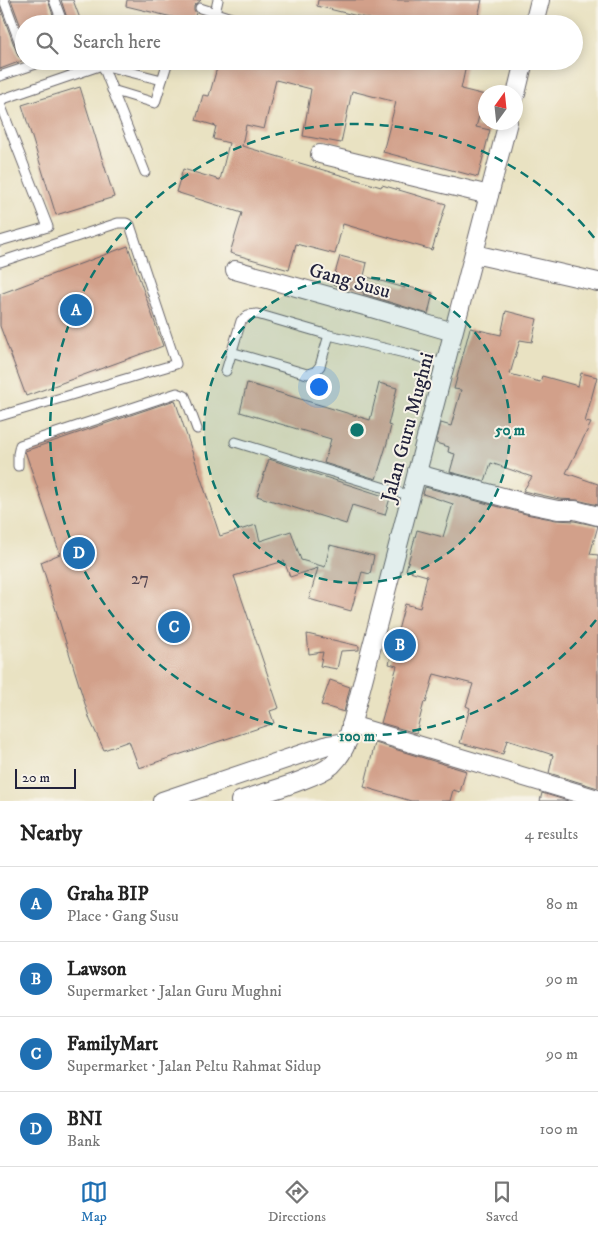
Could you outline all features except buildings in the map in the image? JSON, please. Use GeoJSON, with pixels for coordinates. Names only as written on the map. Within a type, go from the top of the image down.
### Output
{"type":"FeatureCollection","features":[{"type":"Feature","properties":{"kind":"street"},"geometry":{"type":"LineString","coordinates":[[536,15],[540,0]]}},
{"type":"Feature","properties":{"kind":"street"},"geometry":{"type":"LineString","coordinates":[[518,85],[522,70]]}},
{"type":"Feature","properties":{"kind":"street","name":"Jalan Guru Mughni"},"geometry":{"type":"LineString","coordinates":[[240,801],[267,797],[331,766],[343,754],[506,130]]}},
{"type":"Feature","properties":{"kind":"street"},"geometry":{"type":"LineString","coordinates":[[320,154],[489,195]]}},
{"type":"Feature","properties":{"kind":"street"},"geometry":{"type":"LineString","coordinates":[[474,254],[598,282]]}},
{"type":"Feature","properties":{"kind":"street","name":"Gang Susu"},"geometry":{"type":"LineString","coordinates":[[234,270],[454,332]]}},
{"type":"Feature","properties":{"kind":"street"},"geometry":{"type":"LineString","coordinates":[[417,471],[426,476],[529,504],[558,510],[575,510],[598,516]]}},
{"type":"Feature","properties":{"kind":"street"},"geometry":{"type":"LineString","coordinates":[[351,725],[598,798]]}},
{"type":"Feature","properties":{"kind":"street"},"geometry":{"type":"LineString","coordinates":[[162,801],[328,745],[347,742]]}},
{"type":"Feature","properties":{"kind":"lane"},"geometry":{"type":"LineString","coordinates":[[4,0],[15,30]]}},
{"type":"Feature","properties":{"kind":"lane"},"geometry":{"type":"LineString","coordinates":[[54,0],[59,15]]}},
{"type":"Feature","properties":{"kind":"lane"},"geometry":{"type":"LineString","coordinates":[[215,13],[218,0]]}},
{"type":"Feature","properties":{"kind":"lane"},"geometry":{"type":"LineString","coordinates":[[200,8],[221,15]]}},
{"type":"Feature","properties":{"kind":"lane"},"geometry":{"type":"LineString","coordinates":[[0,76],[15,69]]}},
{"type":"Feature","properties":{"kind":"lane"},"geometry":{"type":"LineString","coordinates":[[0,241],[48,227],[0,102],[84,70]]}},
{"type":"Feature","properties":{"kind":"lane"},"geometry":{"type":"LineString","coordinates":[[105,70],[145,172]]}},
{"type":"Feature","properties":{"kind":"lane"},"geometry":{"type":"LineString","coordinates":[[127,70],[162,80]]}},
{"type":"Feature","properties":{"kind":"lane"},"geometry":{"type":"LineString","coordinates":[[112,90],[155,103],[165,70]]}},
{"type":"Feature","properties":{"kind":"lane"},"geometry":{"type":"LineString","coordinates":[[0,262],[118,223],[130,225],[176,364],[0,416]]}},
{"type":"Feature","properties":{"kind":"lane"},"geometry":{"type":"LineString","coordinates":[[226,372],[241,321],[248,315],[257,314],[445,365]]}},
{"type":"Feature","properties":{"kind":"lane"},"geometry":{"type":"LineString","coordinates":[[232,352],[307,374],[315,372],[320,366],[329,335]]}},
{"type":"Feature","properties":{"kind":"lane"},"geometry":{"type":"LineString","coordinates":[[18,466],[20,445],[176,393],[185,396],[197,429]]}},
{"type":"Feature","properties":{"kind":"lane"},"geometry":{"type":"LineString","coordinates":[[235,442],[411,496]]}},
{"type":"Feature","properties":{"kind":"place","name":"Graha BIP"},"geometry":{"type":"Point","coordinates":[76,310]}},
{"type":"Feature","properties":{"kind":"place","name":"BNI"},"geometry":{"type":"Point","coordinates":[79,553]}},
{"type":"Feature","properties":{"kind":"place","name":"FamilyMart"},"geometry":{"type":"Point","coordinates":[174,627]}},
{"type":"Feature","properties":{"kind":"place","name":"Lawson"},"geometry":{"type":"Point","coordinates":[400,645]}}]}
